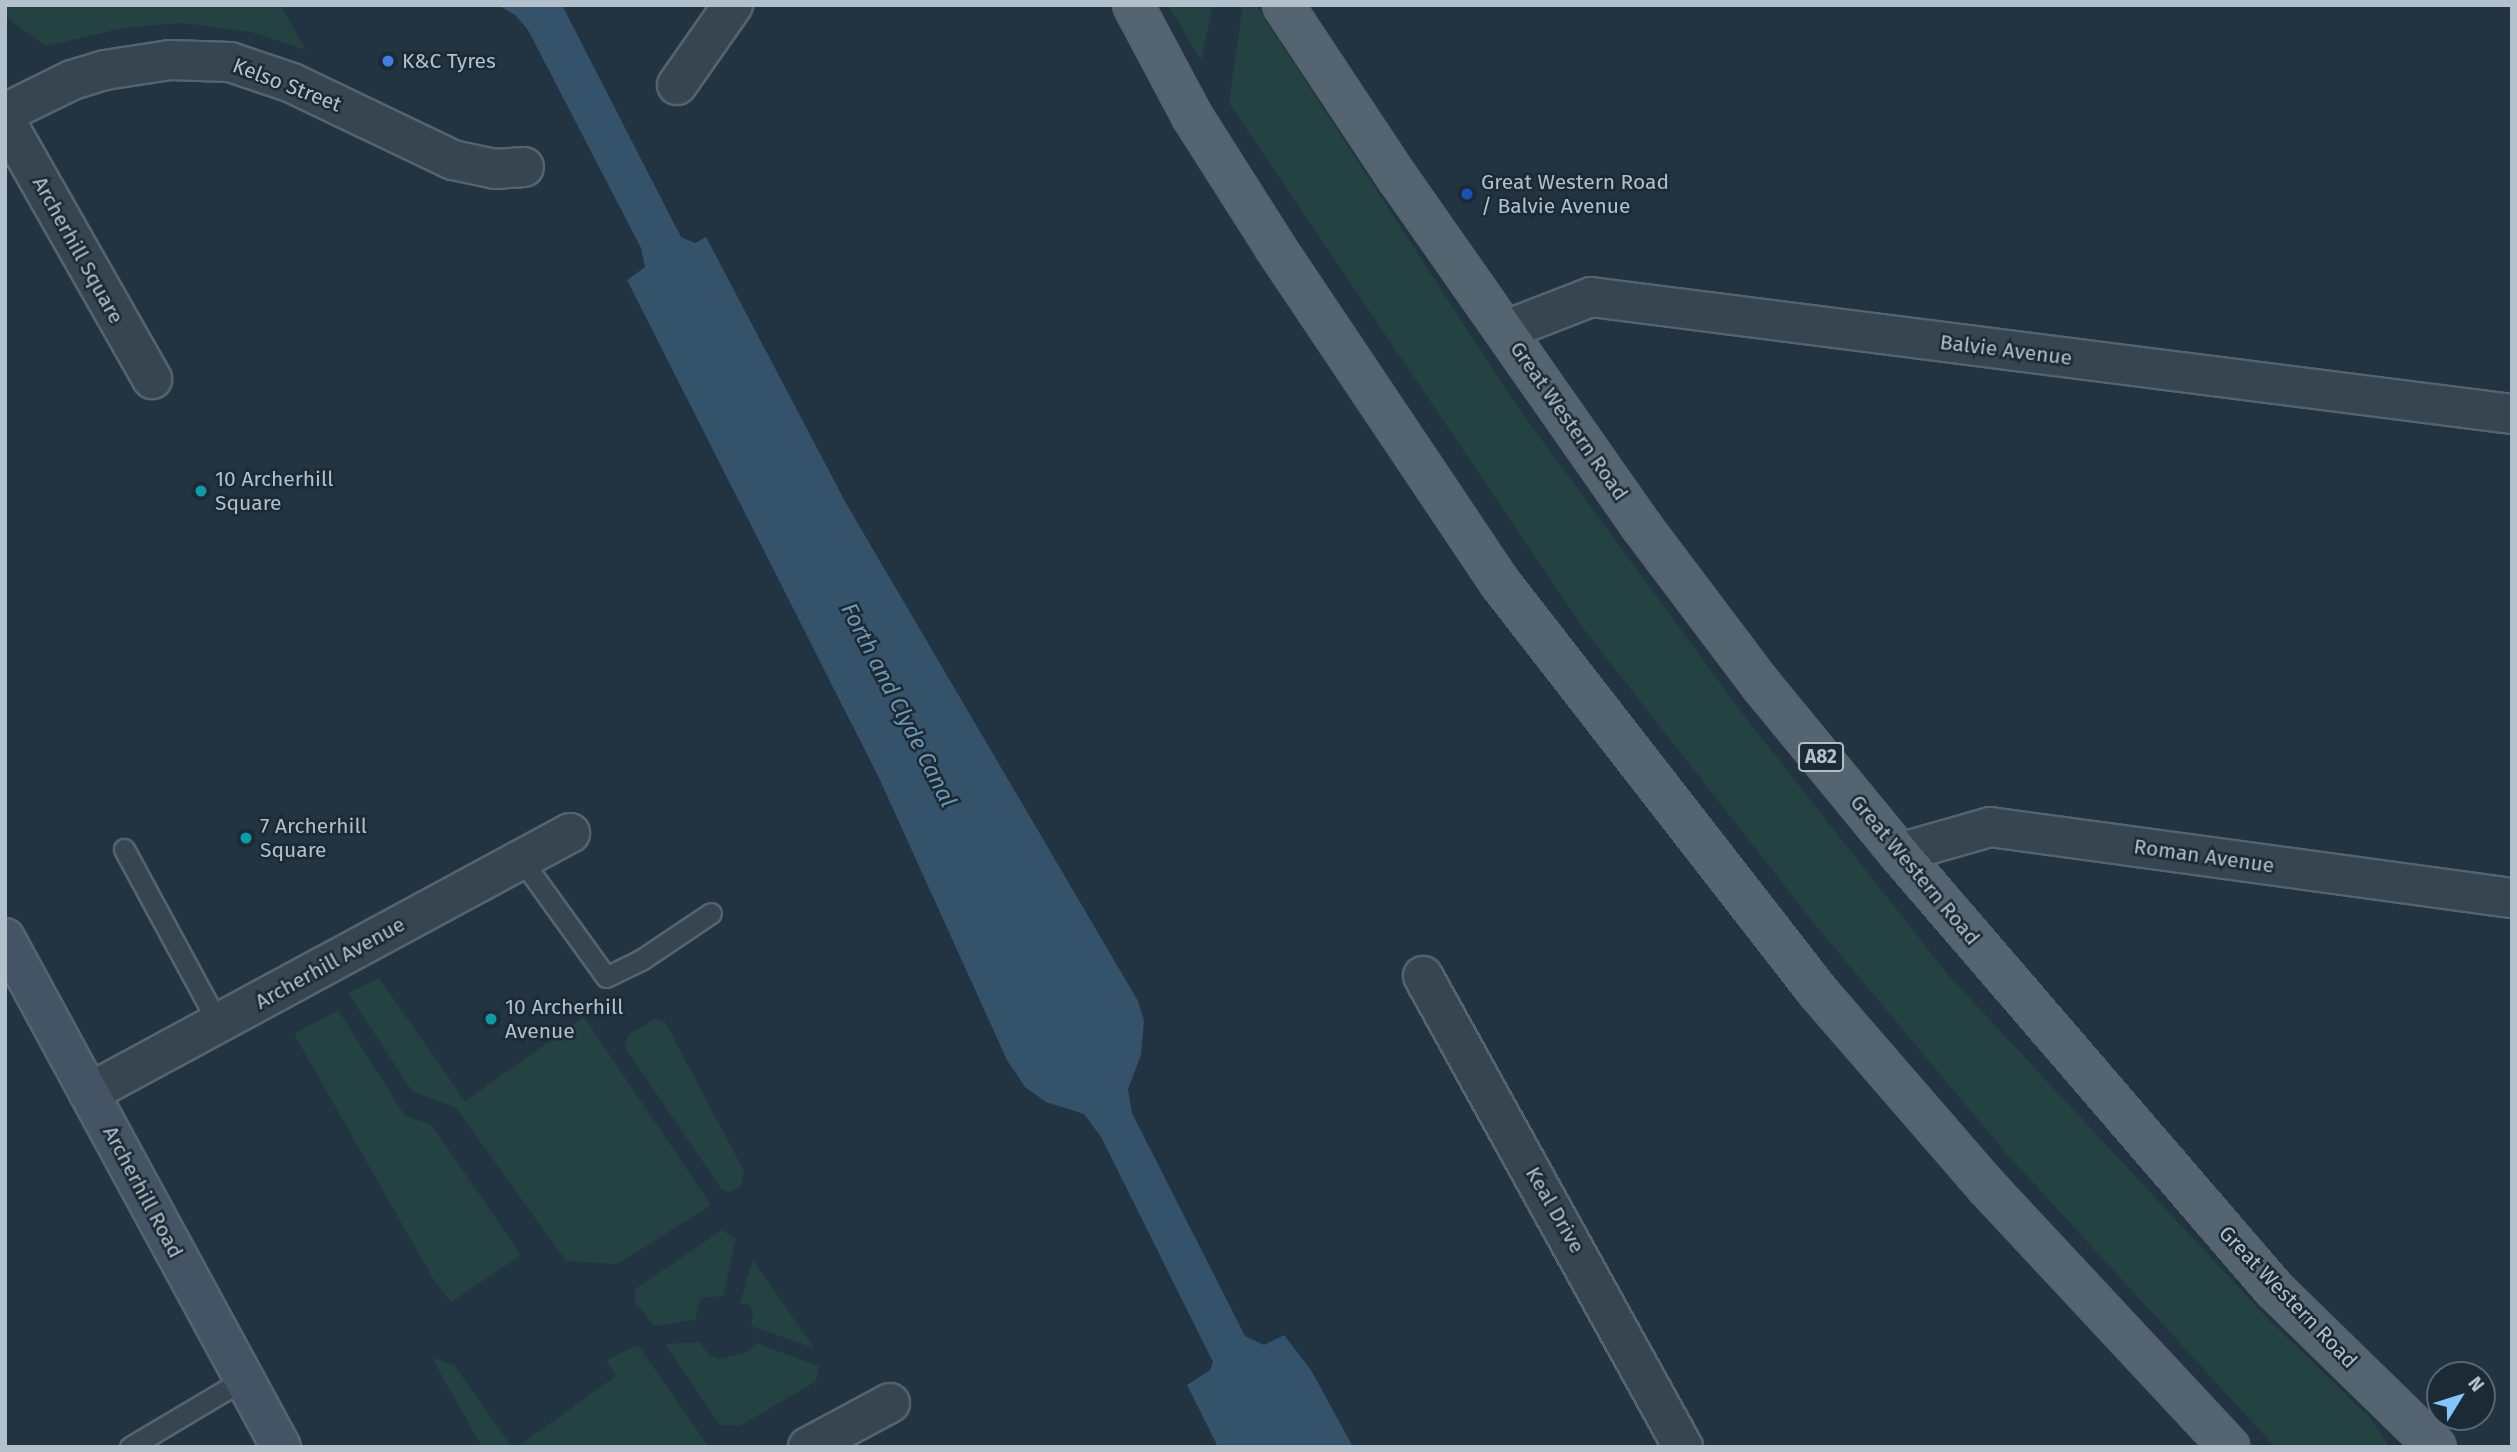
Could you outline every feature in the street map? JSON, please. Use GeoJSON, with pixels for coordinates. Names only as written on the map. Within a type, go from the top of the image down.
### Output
{"type":"FeatureCollection","features":[{"type":"Feature","properties":{"kind":"main road"},"geometry":{"type":"LineString","coordinates":[[1133,5],[1192,116],[1275,247],[1500,583],[1818,992],[1996,1197],[2229,1447]]}},
{"type":"Feature","properties":{"kind":"main road","name":"Great Western Road"},"geometry":{"type":"LineString","coordinates":[[1283,5],[1399,180],[1650,537],[1762,686],[1899,853],[2274,1289],[2436,1447]]}},
{"type":"Feature","properties":{"kind":"street"},"geometry":{"type":"LineString","coordinates":[[677,85],[733,5]]}},
{"type":"Feature","properties":{"kind":"street","name":"Kelso Street"},"geometry":{"type":"LineString","coordinates":[[5,113],[72,80],[105,70],[170,60],[230,62],[292,83],[453,160],[495,169],[524,167]]}},
{"type":"Feature","properties":{"kind":"street","name":"Archerhill Square"},"geometry":{"type":"LineString","coordinates":[[5,120],[152,379]]}},
{"type":"Feature","properties":{"kind":"street","name":"Balvie Avenue"},"geometry":{"type":"LineString","coordinates":[[1506,330],[1591,297],[2512,414]]}},
{"type":"Feature","properties":{"kind":"street","name":"Roman Avenue"},"geometry":{"type":"LineString","coordinates":[[1899,853],[1990,827],[2512,898]]}},
{"type":"Feature","properties":{"kind":"street","name":"Archerhill Avenue"},"geometry":{"type":"LineString","coordinates":[[89,1093],[569,832]]}},
{"type":"Feature","properties":{"kind":"street","name":"Archerhill Road"},"geometry":{"type":"LineString","coordinates":[[5,938],[281,1447]]}},
{"type":"Feature","properties":{"kind":"street","name":"Keal Drive"},"geometry":{"type":"LineString","coordinates":[[1423,976],[1683,1447]]}},
{"type":"Feature","properties":{"kind":"street"},"geometry":{"type":"LineString","coordinates":[[808,1447],[890,1403]]}},
{"type":"Feature","properties":{"kind":"lane"},"geometry":{"type":"LineString","coordinates":[[124,849],[218,1023]]}},
{"type":"Feature","properties":{"kind":"lane"},"geometry":{"type":"LineString","coordinates":[[521,859],[606,977],[642,960],[711,914]]}},
{"type":"Feature","properties":{"kind":"lane"},"geometry":{"type":"LineString","coordinates":[[130,1447],[244,1379]]}},
{"type":"Feature","properties":{"kind":"green space"},"geometry":{"type":"Polygon","coordinates":[[[5,5],[280,5],[306,50],[251,32],[183,23],[123,28],[46,46],[7,18],[5,5]]]}},
{"type":"Feature","properties":{"kind":"green space"},"geometry":{"type":"Polygon","coordinates":[[[1168,5],[1213,5],[1201,60],[1168,5]]]}},
{"type":"Feature","properties":{"kind":"green space"},"geometry":{"type":"Polygon","coordinates":[[[1243,5],[1256,5],[1517,406],[1742,713],[1949,976],[2270,1321],[2371,1419],[2390,1447],[2275,1447],[2006,1153],[1813,922],[1586,632],[1229,103],[1243,5]]]}},
{"type":"Feature","properties":{"kind":"green space"},"geometry":{"type":"Polygon","coordinates":[[[379,978],[465,1101],[584,1017],[711,1205],[618,1264],[566,1261],[456,1108],[412,1091],[348,993],[379,978]]]}},
{"type":"Feature","properties":{"kind":"green space"},"geometry":{"type":"Polygon","coordinates":[[[338,1010],[405,1116],[431,1124],[521,1255],[451,1302],[435,1282],[294,1034],[338,1010]]]}},
{"type":"Feature","properties":{"kind":"green space"},"geometry":{"type":"Polygon","coordinates":[[[655,1019],[665,1022],[744,1171],[741,1186],[729,1192],[722,1190],[624,1046],[629,1034],[655,1019]]]}},
{"type":"Feature","properties":{"kind":"green space"},"geometry":{"type":"Polygon","coordinates":[[[722,1230],[736,1239],[723,1296],[701,1298],[695,1320],[654,1326],[635,1301],[635,1289],[722,1230]]]}},
{"type":"Feature","properties":{"kind":"green space"},"geometry":{"type":"Polygon","coordinates":[[[753,1260],[814,1348],[751,1326],[753,1313],[749,1305],[740,1304],[753,1260]]]}},
{"type":"Feature","properties":{"kind":"green space"},"geometry":{"type":"Polygon","coordinates":[[[699,1342],[709,1355],[720,1359],[747,1352],[756,1343],[819,1366],[816,1381],[740,1426],[720,1425],[665,1344],[699,1342]]]}},
{"type":"Feature","properties":{"kind":"green space"},"geometry":{"type":"Polygon","coordinates":[[[638,1345],[708,1446],[517,1447],[616,1376],[606,1360],[638,1345]]]}},
{"type":"Feature","properties":{"kind":"green space"},"geometry":{"type":"Polygon","coordinates":[[[432,1358],[454,1365],[512,1447],[482,1447],[432,1358]]]}},
{"type":"Feature","properties":{"kind":"water","name":"Forth and Clyde Canal"},"geometry":{"type":"Polygon","coordinates":[[[498,5],[562,5],[681,237],[695,243],[706,237],[847,505],[1138,1001],[1144,1021],[1141,1055],[1128,1089],[1132,1113],[1245,1336],[1264,1345],[1284,1335],[1311,1370],[1353,1447],[1218,1447],[1187,1385],[1210,1370],[1213,1362],[1101,1137],[1084,1114],[1046,1102],[1025,1087],[1007,1060],[879,778],[627,280],[645,267],[641,248],[528,30],[515,15],[498,5]]]}},
{"type":"Feature","properties":{"kind":"place","name":"K&C Tyres"},"geometry":{"type":"Point","coordinates":[388,61]}},
{"type":"Feature","properties":{"kind":"place","name":"Great Western Road / Balvie Avenue"},"geometry":{"type":"Point","coordinates":[1467,194]}},
{"type":"Feature","properties":{"kind":"place","name":"10 Archerhill Square"},"geometry":{"type":"Point","coordinates":[201,491]}},
{"type":"Feature","properties":{"kind":"place","name":"7 Archerhill Square"},"geometry":{"type":"Point","coordinates":[246,838]}},
{"type":"Feature","properties":{"kind":"place","name":"10 Archerhill Avenue"},"geometry":{"type":"Point","coordinates":[491,1019]}}]}
